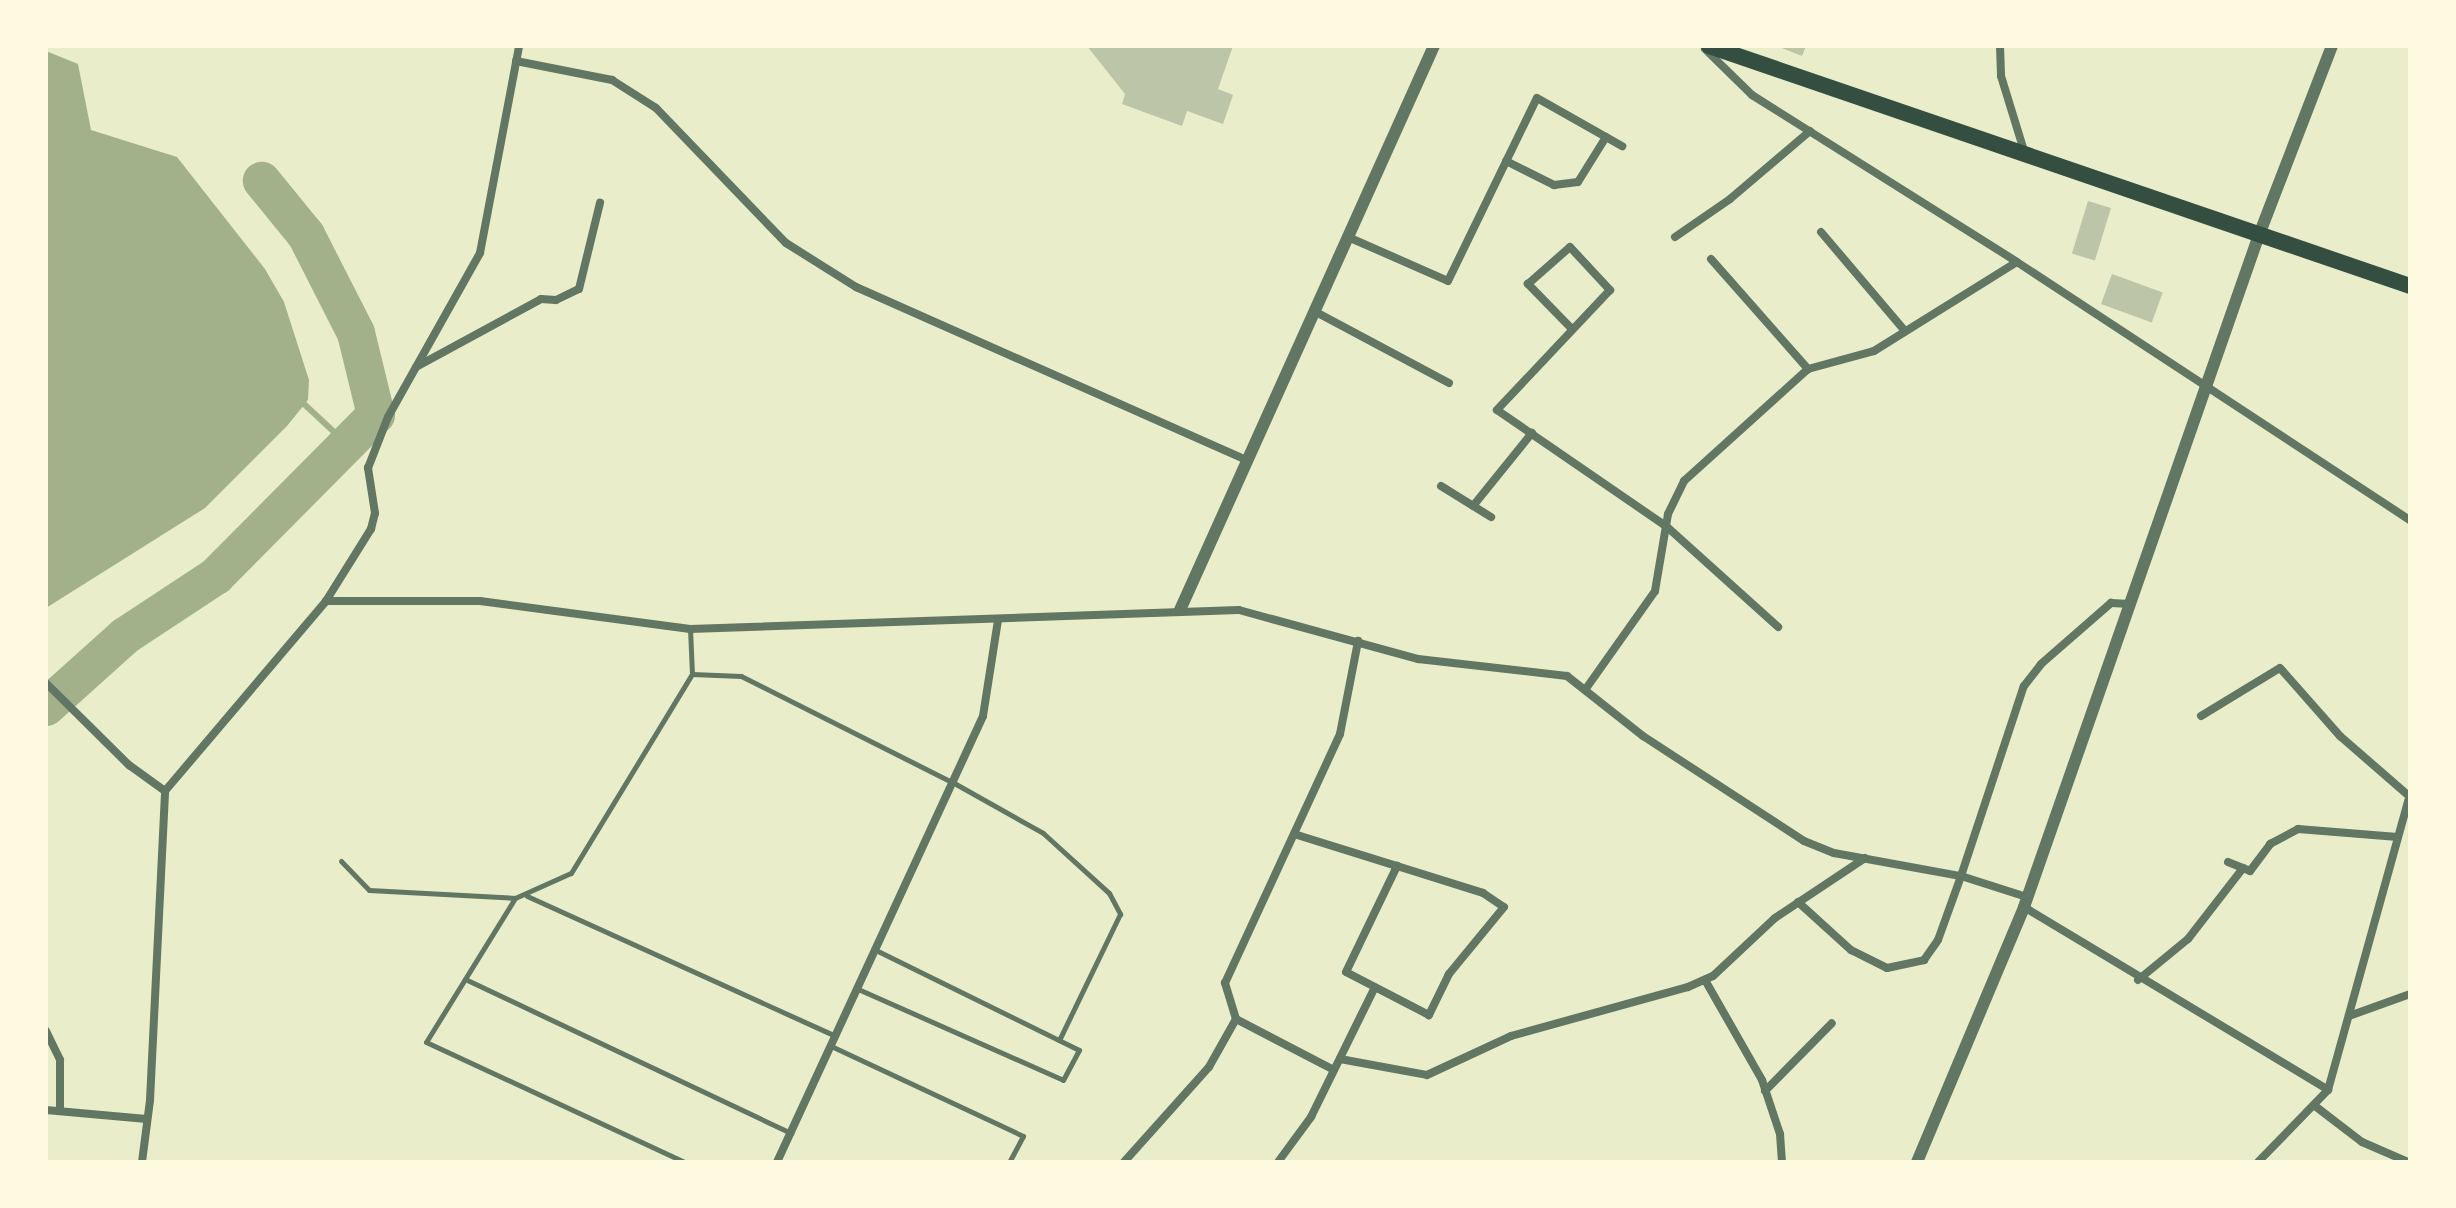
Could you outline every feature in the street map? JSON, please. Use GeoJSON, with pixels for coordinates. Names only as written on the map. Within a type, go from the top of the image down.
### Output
{"type":"FeatureCollection","features":[{"type":"Feature","properties":{"kind":"main road"},"geometry":{"type":"LineString","coordinates":[[1709,46],[2410,286]]}},
{"type":"Feature","properties":{"kind":"street"},"geometry":{"type":"LineString","coordinates":[[142,1162],[165,791],[326,601],[371,529],[375,513],[368,468],[416,367],[480,253],[519,46]]}},
{"type":"Feature","properties":{"kind":"street"},"geometry":{"type":"LineString","coordinates":[[1180,610],[1434,46]]}},
{"type":"Feature","properties":{"kind":"street"},"geometry":{"type":"LineString","coordinates":[[1702,46],[1752,95],[2017,262],[2410,520]]}},
{"type":"Feature","properties":{"kind":"street"},"geometry":{"type":"LineString","coordinates":[[2000,46],[2001,76],[2025,155]]}},
{"type":"Feature","properties":{"kind":"street"},"geometry":{"type":"LineString","coordinates":[[1917,1162],[2026,902],[2259,235],[2332,46]]}},
{"type":"Feature","properties":{"kind":"street"},"geometry":{"type":"LineString","coordinates":[[516,61],[612,80],[656,108],[786,243],[856,287],[1247,460]]}},
{"type":"Feature","properties":{"kind":"street"},"geometry":{"type":"LineString","coordinates":[[1348,237],[1448,281],[1537,98],[1622,146]]}},
{"type":"Feature","properties":{"kind":"street"},"geometry":{"type":"LineString","coordinates":[[1675,237],[1730,199],[1810,131]]}},
{"type":"Feature","properties":{"kind":"street"},"geometry":{"type":"LineString","coordinates":[[1506,161],[1554,185],[1578,182],[1606,137]]}},
{"type":"Feature","properties":{"kind":"street"},"geometry":{"type":"LineString","coordinates":[[416,367],[541,299],[556,300],[579,289],[600,203]]}},
{"type":"Feature","properties":{"kind":"street"},"geometry":{"type":"LineString","coordinates":[[1821,232],[1905,331]]}},
{"type":"Feature","properties":{"kind":"street"},"geometry":{"type":"LineString","coordinates":[[1571,328],[1528,284],[1570,247],[1610,290],[1497,410],[1666,526],[1778,627]]}},
{"type":"Feature","properties":{"kind":"street"},"geometry":{"type":"LineString","coordinates":[[1711,259],[1808,369]]}},
{"type":"Feature","properties":{"kind":"street"},"geometry":{"type":"LineString","coordinates":[[1585,690],[1655,591],[1666,526],[1684,481],[1808,369],[1874,351],[2017,262]]}},
{"type":"Feature","properties":{"kind":"street"},"geometry":{"type":"LineString","coordinates":[[1314,311],[1449,383]]}},
{"type":"Feature","properties":{"kind":"street"},"geometry":{"type":"LineString","coordinates":[[1473,506],[1532,433]]}},
{"type":"Feature","properties":{"kind":"street"},"geometry":{"type":"LineString","coordinates":[[1441,486],[1491,517]]}},
{"type":"Feature","properties":{"kind":"street"},"geometry":{"type":"LineString","coordinates":[[326,601],[480,601],[690,629],[1239,610],[1279,617],[1418,659],[1567,676],[1643,736],[1778,827],[1834,853],[1961,876],[2026,902],[2138,980],[2328,1090]]}},
{"type":"Feature","properties":{"kind":"street"},"geometry":{"type":"LineString","coordinates":[[1798,902],[1851,950],[1887,968],[1908,967],[1924,960],[1938,940],[2024,686],[2041,664],[2111,603],[2130,604]]}},
{"type":"Feature","properties":{"kind":"street"},"geometry":{"type":"LineString","coordinates":[[777,1162],[983,716],[998,620]]}},
{"type":"Feature","properties":{"kind":"street"},"geometry":{"type":"LineString","coordinates":[[1334,1070],[1236,1019],[1225,983],[1340,734],[1358,641]]}},
{"type":"Feature","properties":{"kind":"street"},"geometry":{"type":"LineString","coordinates":[[2201,716],[2280,668],[2340,736],[2410,795],[2328,1090],[2258,1162]]}},
{"type":"Feature","properties":{"kind":"street"},"geometry":{"type":"LineString","coordinates":[[46,683],[129,765],[165,791]]}},
{"type":"Feature","properties":{"kind":"street"},"geometry":{"type":"LineString","coordinates":[[2228,862],[2250,871],[2270,844],[2298,829],[2398,837]]}},
{"type":"Feature","properties":{"kind":"street"},"geometry":{"type":"LineString","coordinates":[[1294,834],[1397,866],[1483,893],[1504,907],[1449,974],[1429,1015],[1346,972],[1397,866]]}},
{"type":"Feature","properties":{"kind":"street"},"geometry":{"type":"LineString","coordinates":[[1340,1059],[1427,1075],[1511,1036],[1705,980],[1798,902],[1865,858]]}},
{"type":"Feature","properties":{"kind":"street"},"geometry":{"type":"LineString","coordinates":[[2138,980],[2188,939],[2243,868]]}},
{"type":"Feature","properties":{"kind":"street"},"geometry":{"type":"LineString","coordinates":[[1705,980],[1765,1091],[1780,1134],[1782,1162]]}},
{"type":"Feature","properties":{"kind":"street"},"geometry":{"type":"LineString","coordinates":[[1278,1162],[1311,1117],[1374,989]]}},
{"type":"Feature","properties":{"kind":"street"},"geometry":{"type":"LineString","coordinates":[[2349,1016],[2410,994]]}},
{"type":"Feature","properties":{"kind":"street"},"geometry":{"type":"LineString","coordinates":[[1124,1162],[1209,1067],[1236,1019]]}},
{"type":"Feature","properties":{"kind":"street"},"geometry":{"type":"LineString","coordinates":[[1765,1091],[1832,1023]]}},
{"type":"Feature","properties":{"kind":"street"},"geometry":{"type":"LineString","coordinates":[[46,1031],[60,1060],[60,1111]]}},
{"type":"Feature","properties":{"kind":"street"},"geometry":{"type":"LineString","coordinates":[[2315,1106],[2362,1142],[2408,1162]]}},
{"type":"Feature","properties":{"kind":"street"},"geometry":{"type":"LineString","coordinates":[[46,1110],[147,1119]]}},
{"type":"Feature","properties":{"kind":"lane"},"geometry":{"type":"LineString","coordinates":[[341,861],[369,890],[515,898],[526,896],[571,873],[582,862],[692,674],[690,629]]}},
{"type":"Feature","properties":{"kind":"lane"},"geometry":{"type":"LineString","coordinates":[[692,674],[741,676],[954,783],[1043,833],[1109,893],[1120,914],[1059,1040]]}},
{"type":"Feature","properties":{"kind":"lane"},"geometry":{"type":"LineString","coordinates":[[526,896],[836,1036]]}},
{"type":"Feature","properties":{"kind":"lane"},"geometry":{"type":"LineString","coordinates":[[515,898],[426,1042],[684,1162]]}},
{"type":"Feature","properties":{"kind":"lane"},"geometry":{"type":"LineString","coordinates":[[858,989],[1063,1080],[1079,1050],[876,950]]}},
{"type":"Feature","properties":{"kind":"lane"},"geometry":{"type":"LineString","coordinates":[[465,979],[791,1133]]}},
{"type":"Feature","properties":{"kind":"lane"},"geometry":{"type":"LineString","coordinates":[[831,1046],[1023,1136],[1009,1162]]}},
{"type":"Feature","properties":{"kind":"shaded area"},"geometry":{"type":"Polygon","coordinates":[[[46,51],[78,64],[91,130],[177,157],[265,269],[284,302],[309,380],[308,400],[287,426],[205,508],[46,608],[46,51]]]}},
{"type":"Feature","properties":{"kind":"building"},"geometry":{"type":"Polygon","coordinates":[[[1087,46],[1233,46],[1218,89],[1233,95],[1223,124],[1187,111],[1182,126],[1122,104],[1125,94],[1087,46]]]}},
{"type":"Feature","properties":{"kind":"building"},"geometry":{"type":"Polygon","coordinates":[[[1777,46],[1806,46],[1802,56],[1777,46]]]}},
{"type":"Feature","properties":{"kind":"building"},"geometry":{"type":"Polygon","coordinates":[[[2088,201],[2111,208],[2095,261],[2072,254],[2088,201]]]}},
{"type":"Feature","properties":{"kind":"building"},"geometry":{"type":"Polygon","coordinates":[[[2112,274],[2163,292],[2152,323],[2101,304],[2112,274]]]}},
{"type":"Feature","properties":{"kind":"waterway"},"geometry":{"type":"LineString","coordinates":[[46,707],[125,636],[216,576],[376,415],[356,333],[306,235],[262,181]]}},
{"type":"Feature","properties":{"kind":"waterway"},"geometry":{"type":"LineString","coordinates":[[304,404],[346,443]]}}]}
